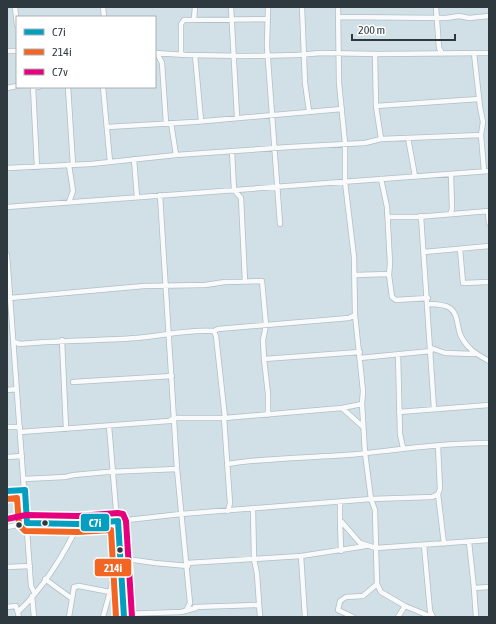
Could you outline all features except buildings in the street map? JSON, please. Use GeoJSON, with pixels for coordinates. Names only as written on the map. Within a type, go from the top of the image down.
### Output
{"type":"FeatureCollection","features":[{"type":"Feature","properties":{"kind":"street"},"geometry":{"type":"LineString","coordinates":[[194,19],[195,7]]}},
{"type":"Feature","properties":{"kind":"street"},"geometry":{"type":"LineString","coordinates":[[231,7],[232,55],[237,117]]}},
{"type":"Feature","properties":{"kind":"street"},"geometry":{"type":"LineString","coordinates":[[268,7],[267,19],[272,115],[280,224]]}},
{"type":"Feature","properties":{"kind":"street"},"geometry":{"type":"LineString","coordinates":[[302,7],[309,111]]}},
{"type":"Feature","properties":{"kind":"street"},"geometry":{"type":"LineString","coordinates":[[338,7],[345,182],[355,275],[355,315],[363,392],[362,426],[364,453],[371,499],[375,510],[377,584],[381,592],[395,602],[428,613],[433,617]]}},
{"type":"Feature","properties":{"kind":"street"},"geometry":{"type":"LineString","coordinates":[[436,7],[439,48],[442,53]]}},
{"type":"Feature","properties":{"kind":"street"},"geometry":{"type":"LineString","coordinates":[[338,17],[437,18],[489,16]]}},
{"type":"Feature","properties":{"kind":"street"},"geometry":{"type":"LineString","coordinates":[[181,55],[181,24],[186,19],[231,21],[267,19]]}},
{"type":"Feature","properties":{"kind":"street"},"geometry":{"type":"LineString","coordinates":[[436,53],[439,48]]}},
{"type":"Feature","properties":{"kind":"street"},"geometry":{"type":"LineString","coordinates":[[156,53],[181,55],[269,55],[489,52]]}},
{"type":"Feature","properties":{"kind":"street"},"geometry":{"type":"LineString","coordinates":[[156,53],[161,59],[168,123],[176,155]]}},
{"type":"Feature","properties":{"kind":"street"},"geometry":{"type":"LineString","coordinates":[[7,206],[345,182],[413,175],[487,171],[481,135],[483,122],[474,53]]}},
{"type":"Feature","properties":{"kind":"street"},"geometry":{"type":"LineString","coordinates":[[161,59],[164,54]]}},
{"type":"Feature","properties":{"kind":"street"},"geometry":{"type":"LineString","coordinates":[[375,54],[376,106],[381,139]]}},
{"type":"Feature","properties":{"kind":"street"},"geometry":{"type":"LineString","coordinates":[[195,55],[201,121]]}},
{"type":"Feature","properties":{"kind":"street"},"geometry":{"type":"LineString","coordinates":[[33,88],[37,167]]}},
{"type":"Feature","properties":{"kind":"street"},"geometry":{"type":"LineString","coordinates":[[68,88],[73,191],[69,202]]}},
{"type":"Feature","properties":{"kind":"street"},"geometry":{"type":"LineString","coordinates":[[102,88],[110,162]]}},
{"type":"Feature","properties":{"kind":"street"},"geometry":{"type":"LineString","coordinates":[[376,106],[479,99]]}},
{"type":"Feature","properties":{"kind":"street"},"geometry":{"type":"LineString","coordinates":[[107,127],[342,109]]}},
{"type":"Feature","properties":{"kind":"street"},"geometry":{"type":"LineString","coordinates":[[7,168],[71,165],[176,155],[344,143],[365,143],[381,139],[481,135]]}},
{"type":"Feature","properties":{"kind":"street"},"geometry":{"type":"LineString","coordinates":[[408,138],[413,175]]}},
{"type":"Feature","properties":{"kind":"street"},"geometry":{"type":"LineString","coordinates":[[232,151],[234,190],[241,198],[245,281]]}},
{"type":"Feature","properties":{"kind":"street"},"geometry":{"type":"LineString","coordinates":[[134,159],[137,197]]}},
{"type":"Feature","properties":{"kind":"street"},"geometry":{"type":"LineString","coordinates":[[450,214],[452,208],[451,174]]}},
{"type":"Feature","properties":{"kind":"street"},"geometry":{"type":"LineString","coordinates":[[381,179],[386,199],[388,217],[390,263],[389,287],[394,299],[428,298]]}},
{"type":"Feature","properties":{"kind":"street"},"geometry":{"type":"LineString","coordinates":[[160,195],[177,469],[188,565],[190,603],[186,611]]}},
{"type":"Feature","properties":{"kind":"street"},"geometry":{"type":"LineString","coordinates":[[452,208],[456,214]]}},
{"type":"Feature","properties":{"kind":"street"},"geometry":{"type":"LineString","coordinates":[[388,217],[488,211],[489,223]]}},
{"type":"Feature","properties":{"kind":"street"},"geometry":{"type":"LineString","coordinates":[[422,216],[434,409]]}},
{"type":"Feature","properties":{"kind":"street"},"geometry":{"type":"LineString","coordinates":[[424,252],[489,246]]}},
{"type":"Feature","properties":{"kind":"street"},"geometry":{"type":"LineString","coordinates":[[460,249],[462,283],[489,282]]}},
{"type":"Feature","properties":{"kind":"street"},"geometry":{"type":"LineString","coordinates":[[7,255],[10,298],[9,305],[14,349],[34,617]]}},
{"type":"Feature","properties":{"kind":"street"},"geometry":{"type":"LineString","coordinates":[[355,275],[389,274]]}},
{"type":"Feature","properties":{"kind":"street"},"geometry":{"type":"LineString","coordinates":[[10,298],[260,280],[264,283],[266,324],[263,340],[268,394],[268,415]]}},
{"type":"Feature","properties":{"kind":"street"},"geometry":{"type":"LineString","coordinates":[[428,304],[448,307],[452,311],[462,338],[475,354]]}},
{"type":"Feature","properties":{"kind":"street"},"geometry":{"type":"LineString","coordinates":[[14,349],[20,344],[62,340],[130,338],[169,334],[182,330],[215,334],[223,329],[266,324],[350,318],[355,315]]}},
{"type":"Feature","properties":{"kind":"street"},"geometry":{"type":"LineString","coordinates":[[215,334],[225,418],[230,503],[228,511]]}},
{"type":"Feature","properties":{"kind":"street"},"geometry":{"type":"LineString","coordinates":[[7,338],[20,344]]}},
{"type":"Feature","properties":{"kind":"street"},"geometry":{"type":"LineString","coordinates":[[62,340],[66,429]]}},
{"type":"Feature","properties":{"kind":"street"},"geometry":{"type":"LineString","coordinates":[[264,359],[398,354],[431,350],[445,354],[475,354],[489,360]]}},
{"type":"Feature","properties":{"kind":"street"},"geometry":{"type":"LineString","coordinates":[[398,354],[403,448]]}},
{"type":"Feature","properties":{"kind":"street"},"geometry":{"type":"LineString","coordinates":[[73,382],[172,376]]}},
{"type":"Feature","properties":{"kind":"street"},"geometry":{"type":"LineString","coordinates":[[7,390],[17,389]]}},
{"type":"Feature","properties":{"kind":"street"},"geometry":{"type":"LineString","coordinates":[[7,427],[20,429],[66,429],[169,421],[174,418],[225,418],[268,415],[342,408],[362,404]]}},
{"type":"Feature","properties":{"kind":"street"},"geometry":{"type":"LineString","coordinates":[[400,412],[489,405]]}},
{"type":"Feature","properties":{"kind":"street"},"geometry":{"type":"LineString","coordinates":[[342,408],[362,426]]}},
{"type":"Feature","properties":{"kind":"street"},"geometry":{"type":"LineString","coordinates":[[108,426],[111,472],[121,564],[124,616],[173,615],[196,608],[258,605]]}},
{"type":"Feature","properties":{"kind":"street"},"geometry":{"type":"LineString","coordinates":[[228,464],[364,453],[403,448],[489,443]]}},
{"type":"Feature","properties":{"kind":"street"},"geometry":{"type":"LineString","coordinates":[[438,446],[440,488],[438,494],[444,544]]}},
{"type":"Feature","properties":{"kind":"street"},"geometry":{"type":"LineString","coordinates":[[7,458],[22,456]]}},
{"type":"Feature","properties":{"kind":"street"},"geometry":{"type":"LineString","coordinates":[[24,479],[65,477],[74,474],[177,469]]}},
{"type":"Feature","properties":{"kind":"street"},"geometry":{"type":"LineString","coordinates":[[7,491],[25,490]]}},
{"type":"Feature","properties":{"kind":"street"},"geometry":{"type":"LineString","coordinates":[[7,527],[27,523],[78,524],[239,509],[371,499],[432,497],[438,494]]}},
{"type":"Feature","properties":{"kind":"street"},"geometry":{"type":"LineString","coordinates":[[340,502],[340,551]]}},
{"type":"Feature","properties":{"kind":"street"},"geometry":{"type":"LineString","coordinates":[[230,503],[239,509]]}},
{"type":"Feature","properties":{"kind":"street"},"geometry":{"type":"LineString","coordinates":[[246,509],[252,517]]}},
{"type":"Feature","properties":{"kind":"street"},"geometry":{"type":"LineString","coordinates":[[253,509],[254,559],[257,574],[260,617]]}},
{"type":"Feature","properties":{"kind":"street"},"geometry":{"type":"LineString","coordinates":[[340,520],[355,539],[366,546],[376,548],[489,540]]}},
{"type":"Feature","properties":{"kind":"street"},"geometry":{"type":"LineString","coordinates":[[19,611],[60,558],[78,524]]}},
{"type":"Feature","properties":{"kind":"street"},"geometry":{"type":"LineString","coordinates":[[469,542],[476,617]]}},
{"type":"Feature","properties":{"kind":"street"},"geometry":{"type":"LineString","coordinates":[[424,545],[428,613]]}},
{"type":"Feature","properties":{"kind":"street"},"geometry":{"type":"LineString","coordinates":[[120,558],[155,564],[188,565],[301,556],[366,546]]}},
{"type":"Feature","properties":{"kind":"street"},"geometry":{"type":"LineString","coordinates":[[301,556],[305,617]]}},
{"type":"Feature","properties":{"kind":"street"},"geometry":{"type":"LineString","coordinates":[[103,617],[114,577],[121,564]]}},
{"type":"Feature","properties":{"kind":"street"},"geometry":{"type":"LineString","coordinates":[[7,567],[30,566]]}},
{"type":"Feature","properties":{"kind":"street"},"geometry":{"type":"LineString","coordinates":[[45,579],[71,598]]}},
{"type":"Feature","properties":{"kind":"street"},"geometry":{"type":"LineString","coordinates":[[353,617],[338,610],[340,601],[346,597],[363,596],[377,584]]}},
{"type":"Feature","properties":{"kind":"street"},"geometry":{"type":"LineString","coordinates":[[70,617],[71,598],[73,590],[77,586],[110,592]]}},
{"type":"Feature","properties":{"kind":"street"},"geometry":{"type":"LineString","coordinates":[[474,588],[489,587]]}},
{"type":"Feature","properties":{"kind":"street"},"geometry":{"type":"LineString","coordinates":[[395,602],[399,615]]}},
{"type":"Feature","properties":{"kind":"street"},"geometry":{"type":"LineString","coordinates":[[190,603],[196,608]]}},
{"type":"Feature","properties":{"kind":"street"},"geometry":{"type":"LineString","coordinates":[[25,605],[33,607]]}},
{"type":"Feature","properties":{"kind":"street"},"geometry":{"type":"LineString","coordinates":[[7,606],[16,606],[19,611],[19,617]]}},
{"type":"Feature","properties":{"kind":"street"},"geometry":{"type":"LineString","coordinates":[[399,615],[405,606]]}},
{"type":"Feature","properties":{"kind":"transit line","name":"C7i"},"geometry":{"type":"LineString","coordinates":[[7,491],[25,490],[27,523],[78,524],[118,521],[124,617]]}},
{"type":"Feature","properties":{"kind":"transit line","name":"214i"},"geometry":{"type":"LineString","coordinates":[[7,499],[17,498],[19,525],[25,531],[78,532],[111,530],[116,617]]}},
{"type":"Feature","properties":{"kind":"transit line","name":"C7v"},"geometry":{"type":"LineString","coordinates":[[7,519],[26,515],[78,516],[118,513],[123,514],[126,521],[132,617]]}}]}
